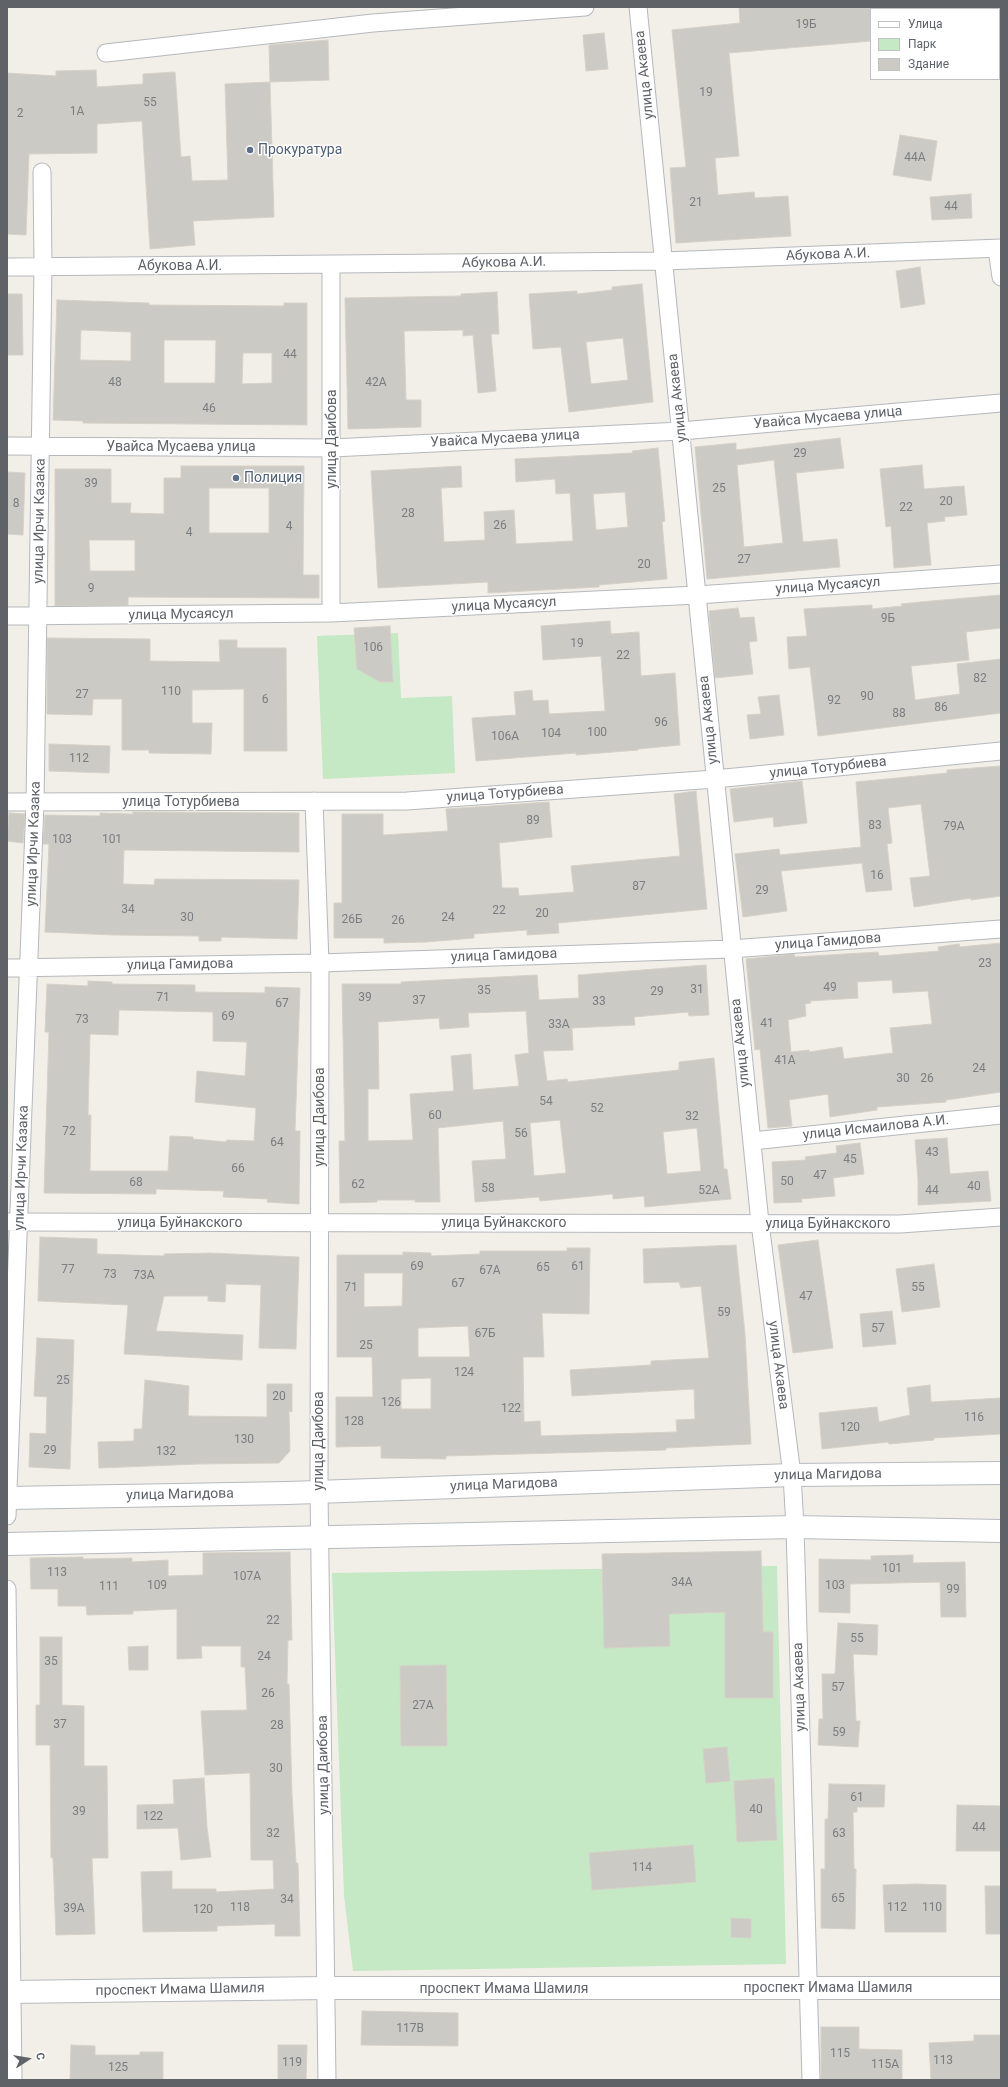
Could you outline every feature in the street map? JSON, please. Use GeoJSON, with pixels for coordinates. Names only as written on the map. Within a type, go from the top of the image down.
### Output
{"type":"FeatureCollection","features":[{"type":"Feature","properties":{"kind":"main road","name":"улица Магидова"},"geometry":{"type":"LineString","coordinates":[[7,1498],[319,1491],[792,1475],[1001,1473]]}},
{"type":"Feature","properties":{"kind":"main road"},"geometry":{"type":"LineString","coordinates":[[7,1544],[795,1527],[1001,1531]]}},
{"type":"Feature","properties":{"kind":"main road","name":"проспект Имама Шамиля"},"geometry":{"type":"LineString","coordinates":[[10,1992],[327,1988],[1001,1988]]}},
{"type":"Feature","properties":{"kind":"street"},"geometry":{"type":"LineString","coordinates":[[106,53],[373,23],[585,7]]}},
{"type":"Feature","properties":{"kind":"street","name":"улица Акаева"},"geometry":{"type":"LineString","coordinates":[[638,7],[731,948],[760,1223],[792,1475],[795,1527],[811,2080]]}},
{"type":"Feature","properties":{"kind":"street","name":"улица Ирчи Казака"},"geometry":{"type":"LineString","coordinates":[[7,1516],[14,1222],[30,968],[35,803],[43,267],[42,172]]}},
{"type":"Feature","properties":{"kind":"street"},"geometry":{"type":"LineString","coordinates":[[999,248],[1001,277]]}},
{"type":"Feature","properties":{"kind":"street","name":"Абукова А.И."},"geometry":{"type":"LineString","coordinates":[[7,267],[664,261],[999,248]]}},
{"type":"Feature","properties":{"kind":"street","name":"улица Даибова"},"geometry":{"type":"LineString","coordinates":[[331,265],[332,613]]}},
{"type":"Feature","properties":{"kind":"street","name":"Увайса Мусаева улица"},"geometry":{"type":"LineString","coordinates":[[7,446],[332,448],[681,431],[1001,403]]}},
{"type":"Feature","properties":{"kind":"street","name":"улица Мусаясул"},"geometry":{"type":"LineString","coordinates":[[7,616],[332,613],[696,595],[1001,574]]}},
{"type":"Feature","properties":{"kind":"street","name":"улица Тотурбиева"},"geometry":{"type":"LineString","coordinates":[[7,802],[407,801],[715,779],[1001,751]]}},
{"type":"Feature","properties":{"kind":"street","name":"улица Даибова"},"geometry":{"type":"LineString","coordinates":[[314,801],[320,963],[321,1224],[319,1491],[321,1537],[327,2080]]}},
{"type":"Feature","properties":{"kind":"street","name":"улица Гамидова"},"geometry":{"type":"LineString","coordinates":[[7,968],[320,963],[731,948],[1001,929]]}},
{"type":"Feature","properties":{"kind":"street","name":"улица Исмаилова А.И."},"geometry":{"type":"LineString","coordinates":[[752,1141],[1001,1115]]}},
{"type":"Feature","properties":{"kind":"street","name":"улица Буйнакского"},"geometry":{"type":"LineString","coordinates":[[14,1222],[321,1224],[900,1224],[1001,1217]]}},
{"type":"Feature","properties":{"kind":"street"},"geometry":{"type":"LineString","coordinates":[[7,1589],[10,1992],[13,2080]]}},
{"type":"Feature","properties":{"kind":"shaded area"},"geometry":{"type":"Polygon","coordinates":[[[954,7],[1001,7],[1001,60],[1000,8],[954,7]]]}},
{"type":"Feature","properties":{"kind":"green space"},"geometry":{"type":"Polygon","coordinates":[[[398,633],[401,698],[452,696],[455,773],[323,779],[317,636],[398,633]]]}},
{"type":"Feature","properties":{"kind":"green space"},"geometry":{"type":"Polygon","coordinates":[[[777,1566],[786,1964],[353,1971],[344,1895],[332,1573],[777,1566]]]}},
{"type":"Feature","properties":{"kind":"building"},"geometry":{"type":"Polygon","coordinates":[[[739,7],[871,7],[870,41],[729,53],[739,156],[715,158],[718,195],[754,192],[755,198],[788,196],[791,236],[676,243],[670,168],[686,167],[672,30],[740,23],[739,7]]]}},
{"type":"Feature","properties":{"kind":"building"},"geometry":{"type":"Polygon","coordinates":[[[604,33],[608,69],[586,71],[583,35],[604,33]]]}},
{"type":"Feature","properties":{"kind":"building"},"geometry":{"type":"Polygon","coordinates":[[[328,40],[329,80],[270,82],[269,45],[328,40]]]}},
{"type":"Feature","properties":{"kind":"building"},"geometry":{"type":"Polygon","coordinates":[[[96,70],[97,87],[143,84],[143,74],[175,72],[181,157],[190,156],[192,181],[228,180],[225,84],[270,82],[274,217],[193,221],[195,245],[150,249],[142,121],[97,124],[97,153],[29,154],[26,235],[7,234],[7,73],[56,76],[56,71],[96,70]]]}},
{"type":"Feature","properties":{"kind":"building"},"geometry":{"type":"Polygon","coordinates":[[[900,135],[937,141],[931,181],[893,175],[900,135]]]}},
{"type":"Feature","properties":{"kind":"building"},"geometry":{"type":"Polygon","coordinates":[[[971,194],[972,218],[932,220],[930,197],[971,194]]]}},
{"type":"Feature","properties":{"kind":"building"},"geometry":{"type":"Polygon","coordinates":[[[920,267],[925,304],[901,308],[896,271],[920,267]]]}},
{"type":"Feature","properties":{"kind":"building"},"geometry":{"type":"Polygon","coordinates":[[[642,284],[653,402],[569,412],[561,347],[533,349],[529,294],[577,291],[577,294],[612,290],[612,287],[642,284]],[[623,338],[586,342],[591,384],[628,380],[623,338]]]}},
{"type":"Feature","properties":{"kind":"building"},"geometry":{"type":"Polygon","coordinates":[[[497,292],[499,334],[491,334],[496,391],[478,393],[473,335],[463,336],[463,330],[404,331],[406,400],[421,400],[421,427],[348,429],[345,298],[461,296],[461,294],[497,292]]]}},
{"type":"Feature","properties":{"kind":"building"},"geometry":{"type":"Polygon","coordinates":[[[7,294],[22,294],[23,355],[7,355],[7,294]]]}},
{"type":"Feature","properties":{"kind":"building"},"geometry":{"type":"Polygon","coordinates":[[[57,300],[149,303],[149,305],[284,306],[284,303],[307,303],[307,425],[83,423],[83,421],[53,420],[57,300]],[[81,330],[80,360],[131,361],[131,332],[81,330]],[[164,340],[164,383],[215,383],[216,340],[164,340]],[[243,353],[242,384],[272,383],[272,353],[243,353]]]}},
{"type":"Feature","properties":{"kind":"building"},"geometry":{"type":"Polygon","coordinates":[[[840,438],[844,468],[796,473],[803,542],[837,539],[840,567],[707,579],[695,447],[736,443],[736,450],[840,438]],[[774,460],[737,465],[744,547],[783,543],[774,460]]]}},
{"type":"Feature","properties":{"kind":"building"},"geometry":{"type":"Polygon","coordinates":[[[658,448],[665,521],[662,522],[667,579],[599,585],[599,587],[488,593],[488,582],[378,588],[371,471],[461,466],[462,487],[441,488],[444,542],[485,540],[484,512],[514,510],[516,544],[573,541],[570,493],[556,494],[555,479],[516,482],[515,459],[633,453],[632,451],[658,448]],[[625,492],[593,494],[596,530],[628,527],[625,492]]]}},
{"type":"Feature","properties":{"kind":"building"},"geometry":{"type":"Polygon","coordinates":[[[922,465],[924,489],[964,486],[967,515],[944,517],[945,521],[927,523],[931,565],[894,568],[891,526],[886,527],[880,469],[922,465]]]}},
{"type":"Feature","properties":{"kind":"building"},"geometry":{"type":"Polygon","coordinates":[[[181,466],[304,466],[303,575],[319,575],[319,598],[128,597],[128,605],[55,606],[55,469],[111,469],[111,503],[131,503],[130,513],[164,514],[164,478],[181,478],[181,466]],[[209,488],[209,533],[269,533],[269,488],[209,488]],[[89,540],[90,571],[135,571],[135,540],[89,540]]]}},
{"type":"Feature","properties":{"kind":"building"},"geometry":{"type":"Polygon","coordinates":[[[7,472],[25,473],[23,535],[7,534],[7,472]]]}},
{"type":"Feature","properties":{"kind":"building"},"geometry":{"type":"Polygon","coordinates":[[[1001,595],[1001,628],[966,632],[969,660],[911,666],[915,700],[960,694],[957,664],[1001,659],[1001,713],[818,736],[810,667],[789,669],[787,637],[807,636],[804,609],[872,605],[872,609],[902,606],[901,604],[1001,595]]]}},
{"type":"Feature","properties":{"kind":"building"},"geometry":{"type":"Polygon","coordinates":[[[738,608],[740,618],[754,617],[757,641],[749,642],[753,674],[715,678],[709,611],[738,608]]]}},
{"type":"Feature","properties":{"kind":"building"},"geometry":{"type":"Polygon","coordinates":[[[610,621],[611,634],[639,632],[641,676],[675,673],[680,745],[576,755],[576,753],[476,761],[472,718],[516,715],[514,692],[532,690],[533,701],[548,700],[549,714],[605,711],[601,656],[543,660],[541,626],[610,621]]]}},
{"type":"Feature","properties":{"kind":"building"},"geometry":{"type":"Polygon","coordinates":[[[390,626],[393,682],[380,682],[357,669],[354,628],[390,626]]]}},
{"type":"Feature","properties":{"kind":"building"},"geometry":{"type":"Polygon","coordinates":[[[47,638],[150,639],[150,661],[220,662],[219,640],[237,640],[237,648],[286,648],[287,751],[244,751],[244,689],[192,690],[192,723],[212,723],[211,754],[149,753],[149,750],[122,750],[122,699],[93,699],[92,715],[47,714],[47,638]]]}},
{"type":"Feature","properties":{"kind":"building"},"geometry":{"type":"Polygon","coordinates":[[[779,695],[784,735],[750,739],[747,715],[761,714],[758,697],[779,695]]]}},
{"type":"Feature","properties":{"kind":"building"},"geometry":{"type":"Polygon","coordinates":[[[49,744],[110,746],[109,773],[49,771],[49,744]]]}},
{"type":"Feature","properties":{"kind":"building"},"geometry":{"type":"Polygon","coordinates":[[[1001,766],[1001,896],[971,900],[971,898],[914,907],[910,878],[930,876],[921,804],[888,808],[892,843],[887,844],[892,890],[866,892],[862,863],[781,871],[787,911],[743,917],[735,854],[779,849],[780,855],[861,847],[856,782],[947,773],[947,770],[1001,766]]]}},
{"type":"Feature","properties":{"kind":"building"},"geometry":{"type":"Polygon","coordinates":[[[802,781],[807,823],[774,827],[773,817],[734,822],[730,789],[802,781]]]}},
{"type":"Feature","properties":{"kind":"building"},"geometry":{"type":"Polygon","coordinates":[[[696,791],[707,909],[558,923],[559,933],[527,935],[527,930],[474,934],[474,938],[426,942],[384,943],[384,938],[334,938],[334,903],[342,903],[342,814],[383,814],[383,835],[448,831],[446,809],[549,802],[552,837],[499,843],[502,888],[518,888],[519,896],[574,892],[571,866],[680,856],[674,794],[696,791]]]}},
{"type":"Feature","properties":{"kind":"building"},"geometry":{"type":"Polygon","coordinates":[[[133,812],[299,813],[299,852],[124,850],[123,884],[154,885],[155,879],[299,880],[297,939],[221,937],[221,941],[199,941],[199,936],[113,935],[45,932],[49,844],[43,844],[45,815],[100,816],[100,813],[133,814],[133,812]]]}},
{"type":"Feature","properties":{"kind":"building"},"geometry":{"type":"Polygon","coordinates":[[[9,813],[25,814],[23,843],[7,841],[9,813]]]}},
{"type":"Feature","properties":{"kind":"building"},"geometry":{"type":"Polygon","coordinates":[[[1001,943],[1001,1092],[946,1100],[946,1102],[877,1107],[877,1110],[830,1117],[828,1094],[789,1100],[792,1126],[768,1128],[760,1049],[755,1050],[746,959],[794,954],[795,957],[878,952],[879,956],[939,951],[938,947],[959,944],[960,947],[1001,943]],[[892,980],[857,982],[858,998],[810,1001],[811,1003],[805,1004],[806,1016],[788,1020],[791,1052],[809,1050],[809,1052],[842,1047],[844,1059],[893,1053],[890,1028],[932,1024],[928,991],[893,993],[892,980]]]}},
{"type":"Feature","properties":{"kind":"building"},"geometry":{"type":"Polygon","coordinates":[[[706,965],[709,1015],[689,1016],[688,1012],[634,1017],[635,1025],[572,1028],[573,1050],[543,1051],[547,1081],[567,1079],[568,1082],[679,1070],[679,1062],[714,1058],[724,1169],[727,1169],[731,1199],[645,1207],[644,1196],[613,1199],[613,1194],[540,1201],[539,1197],[475,1202],[472,1161],[506,1159],[503,1121],[438,1128],[440,1202],[415,1202],[415,1200],[377,1200],[377,1202],[340,1203],[339,1141],[345,1141],[342,984],[401,984],[401,982],[537,975],[539,1000],[579,998],[578,975],[706,965]],[[526,1011],[468,1013],[469,1027],[440,1029],[439,1018],[378,1022],[379,1089],[368,1089],[368,1141],[413,1140],[410,1094],[454,1091],[451,1056],[471,1054],[473,1090],[519,1086],[515,1055],[529,1053],[526,1011]],[[560,1120],[530,1123],[534,1176],[566,1173],[560,1120]],[[697,1128],[663,1132],[667,1174],[701,1171],[697,1128]]]}},
{"type":"Feature","properties":{"kind":"building"},"geometry":{"type":"Polygon","coordinates":[[[88,981],[112,982],[112,984],[195,985],[195,992],[265,993],[265,987],[300,988],[295,1131],[300,1131],[299,1204],[267,1202],[268,1199],[223,1197],[224,1191],[156,1189],[156,1194],[44,1193],[49,1032],[45,1032],[47,984],[88,986],[88,981]],[[119,1010],[118,1035],[90,1034],[88,1115],[91,1115],[90,1171],[168,1171],[170,1136],[193,1137],[193,1139],[226,1142],[227,1140],[254,1141],[256,1108],[195,1102],[197,1071],[245,1076],[247,1042],[213,1041],[213,1012],[119,1010]]]}},
{"type":"Feature","properties":{"kind":"building"},"geometry":{"type":"Polygon","coordinates":[[[947,1138],[950,1174],[988,1171],[991,1201],[918,1205],[915,1140],[947,1138]]]}},
{"type":"Feature","properties":{"kind":"building"},"geometry":{"type":"Polygon","coordinates":[[[860,1143],[864,1174],[833,1178],[835,1196],[801,1199],[802,1202],[774,1203],[772,1162],[806,1160],[805,1157],[837,1153],[836,1146],[860,1143]]]}},
{"type":"Feature","properties":{"kind":"building"},"geometry":{"type":"Polygon","coordinates":[[[40,1237],[97,1239],[97,1254],[164,1256],[164,1254],[210,1253],[299,1257],[296,1349],[259,1348],[261,1285],[226,1284],[225,1302],[208,1301],[208,1296],[164,1296],[156,1331],[243,1335],[242,1360],[124,1354],[128,1305],[38,1301],[40,1237]]]}},
{"type":"Feature","properties":{"kind":"building"},"geometry":{"type":"Polygon","coordinates":[[[818,1240],[833,1348],[793,1353],[778,1245],[818,1240]]]}},
{"type":"Feature","properties":{"kind":"building"},"geometry":{"type":"Polygon","coordinates":[[[736,1245],[745,1334],[751,1444],[666,1448],[666,1450],[446,1456],[446,1459],[381,1458],[381,1446],[336,1447],[336,1397],[373,1397],[372,1357],[337,1357],[337,1255],[403,1255],[403,1252],[431,1253],[431,1256],[480,1254],[480,1251],[567,1251],[567,1248],[590,1248],[589,1314],[542,1313],[544,1357],[523,1357],[524,1422],[540,1421],[541,1436],[677,1432],[676,1420],[695,1419],[694,1389],[572,1396],[570,1370],[651,1365],[651,1361],[709,1358],[701,1286],[681,1288],[679,1282],[644,1283],[643,1249],[736,1245]],[[364,1273],[364,1307],[402,1306],[403,1273],[364,1273]],[[468,1326],[418,1328],[418,1357],[470,1357],[468,1326]],[[431,1378],[401,1379],[401,1409],[431,1409],[431,1378]]]}},
{"type":"Feature","properties":{"kind":"building"},"geometry":{"type":"Polygon","coordinates":[[[934,1264],[940,1307],[902,1312],[896,1269],[934,1264]]]}},
{"type":"Feature","properties":{"kind":"building"},"geometry":{"type":"Polygon","coordinates":[[[892,1311],[896,1344],[863,1347],[860,1314],[892,1311]]]}},
{"type":"Feature","properties":{"kind":"building"},"geometry":{"type":"Polygon","coordinates":[[[37,1338],[74,1340],[70,1469],[29,1467],[30,1433],[46,1434],[47,1397],[34,1396],[37,1338]]]}},
{"type":"Feature","properties":{"kind":"building"},"geometry":{"type":"Polygon","coordinates":[[[145,1380],[189,1386],[188,1416],[267,1417],[267,1384],[292,1384],[292,1412],[289,1411],[290,1451],[279,1463],[198,1464],[99,1468],[98,1442],[134,1441],[134,1429],[142,1429],[145,1380]]]}},
{"type":"Feature","properties":{"kind":"building"},"geometry":{"type":"Polygon","coordinates":[[[930,1385],[931,1402],[1001,1398],[1001,1434],[934,1438],[934,1440],[889,1444],[888,1442],[822,1449],[819,1413],[877,1407],[879,1422],[910,1415],[907,1388],[930,1385]]]}},
{"type":"Feature","properties":{"kind":"building"},"geometry":{"type":"Polygon","coordinates":[[[761,1551],[763,1632],[773,1632],[773,1698],[725,1698],[725,1612],[669,1614],[670,1646],[604,1648],[602,1554],[761,1551]]]}},
{"type":"Feature","properties":{"kind":"building"},"geometry":{"type":"Polygon","coordinates":[[[290,1552],[292,1640],[288,1640],[287,1684],[289,1684],[292,1795],[296,1863],[298,1863],[300,1936],[275,1936],[275,1924],[217,1926],[217,1931],[143,1932],[141,1872],[172,1871],[172,1889],[216,1889],[216,1892],[274,1889],[273,1860],[251,1860],[250,1773],[205,1775],[201,1711],[247,1710],[245,1667],[241,1667],[241,1646],[201,1646],[202,1658],[177,1659],[177,1609],[133,1611],[133,1614],[87,1615],[86,1606],[58,1606],[58,1589],[31,1589],[30,1558],[132,1558],[132,1562],[168,1560],[168,1576],[203,1575],[203,1553],[290,1552]]]}},
{"type":"Feature","properties":{"kind":"building"},"geometry":{"type":"Polygon","coordinates":[[[913,1555],[913,1563],[965,1562],[966,1617],[941,1617],[940,1582],[850,1584],[850,1613],[819,1612],[819,1559],[871,1560],[871,1556],[913,1555]]]}},
{"type":"Feature","properties":{"kind":"building"},"geometry":{"type":"Polygon","coordinates":[[[838,1623],[878,1625],[877,1655],[853,1654],[856,1721],[860,1721],[858,1747],[818,1745],[819,1719],[823,1719],[822,1674],[835,1674],[838,1623]]]}},
{"type":"Feature","properties":{"kind":"building"},"geometry":{"type":"Polygon","coordinates":[[[40,1637],[62,1637],[62,1705],[84,1706],[84,1766],[107,1766],[108,1858],[92,1858],[95,1934],[56,1935],[53,1858],[51,1858],[50,1745],[36,1745],[36,1705],[40,1705],[40,1637]]]}},
{"type":"Feature","properties":{"kind":"building"},"geometry":{"type":"Polygon","coordinates":[[[148,1646],[148,1670],[129,1670],[128,1647],[148,1646]]]}},
{"type":"Feature","properties":{"kind":"building"},"geometry":{"type":"Polygon","coordinates":[[[446,1665],[447,1746],[401,1746],[400,1666],[446,1665]]]}},
{"type":"Feature","properties":{"kind":"building"},"geometry":{"type":"Polygon","coordinates":[[[727,1747],[730,1781],[706,1783],[703,1749],[727,1747]]]}},
{"type":"Feature","properties":{"kind":"building"},"geometry":{"type":"Polygon","coordinates":[[[204,1778],[207,1827],[211,1857],[181,1860],[178,1828],[137,1829],[137,1805],[174,1804],[173,1780],[204,1778]]]}},
{"type":"Feature","properties":{"kind":"building"},"geometry":{"type":"Polygon","coordinates":[[[774,1778],[777,1840],[737,1842],[734,1781],[774,1778]]]}},
{"type":"Feature","properties":{"kind":"building"},"geometry":{"type":"Polygon","coordinates":[[[829,1784],[885,1785],[884,1807],[857,1807],[857,1812],[853,1812],[854,1869],[856,1869],[855,1929],[821,1928],[821,1869],[825,1869],[825,1819],[828,1819],[829,1784]]]}},
{"type":"Feature","properties":{"kind":"building"},"geometry":{"type":"Polygon","coordinates":[[[957,1805],[1001,1806],[1001,1851],[956,1851],[957,1805]]]}},
{"type":"Feature","properties":{"kind":"building"},"geometry":{"type":"Polygon","coordinates":[[[693,1845],[696,1882],[592,1890],[589,1853],[693,1845]]]}},
{"type":"Feature","properties":{"kind":"building"},"geometry":{"type":"Polygon","coordinates":[[[883,1885],[946,1885],[946,1932],[885,1932],[883,1885]]]}},
{"type":"Feature","properties":{"kind":"building"},"geometry":{"type":"Polygon","coordinates":[[[985,1886],[1001,1886],[1001,1934],[986,1934],[985,1886]]]}},
{"type":"Feature","properties":{"kind":"building"},"geometry":{"type":"Polygon","coordinates":[[[731,1918],[751,1919],[751,1938],[731,1937],[731,1918]]]}},
{"type":"Feature","properties":{"kind":"building"},"geometry":{"type":"Polygon","coordinates":[[[362,2011],[458,2013],[458,2046],[361,2045],[362,2011]]]}},
{"type":"Feature","properties":{"kind":"building"},"geometry":{"type":"Polygon","coordinates":[[[821,2027],[859,2027],[859,2049],[902,2050],[902,2080],[821,2080],[821,2027]]]}},
{"type":"Feature","properties":{"kind":"building"},"geometry":{"type":"Polygon","coordinates":[[[974,2035],[1001,2035],[1001,2080],[931,2080],[929,2043],[974,2041],[974,2035]]]}},
{"type":"Feature","properties":{"kind":"building"},"geometry":{"type":"Polygon","coordinates":[[[71,2045],[95,2046],[95,2055],[140,2055],[140,2052],[163,2052],[163,2080],[70,2080],[71,2045]]]}},
{"type":"Feature","properties":{"kind":"building"},"geometry":{"type":"Polygon","coordinates":[[[278,2045],[307,2045],[306,2080],[278,2080],[278,2045]]]}},
{"type":"Feature","properties":{"kind":"place","name":"Прокуратура"},"geometry":{"type":"Point","coordinates":[250,150]}},
{"type":"Feature","properties":{"kind":"place","name":"Полиция"},"geometry":{"type":"Point","coordinates":[236,478]}}]}
